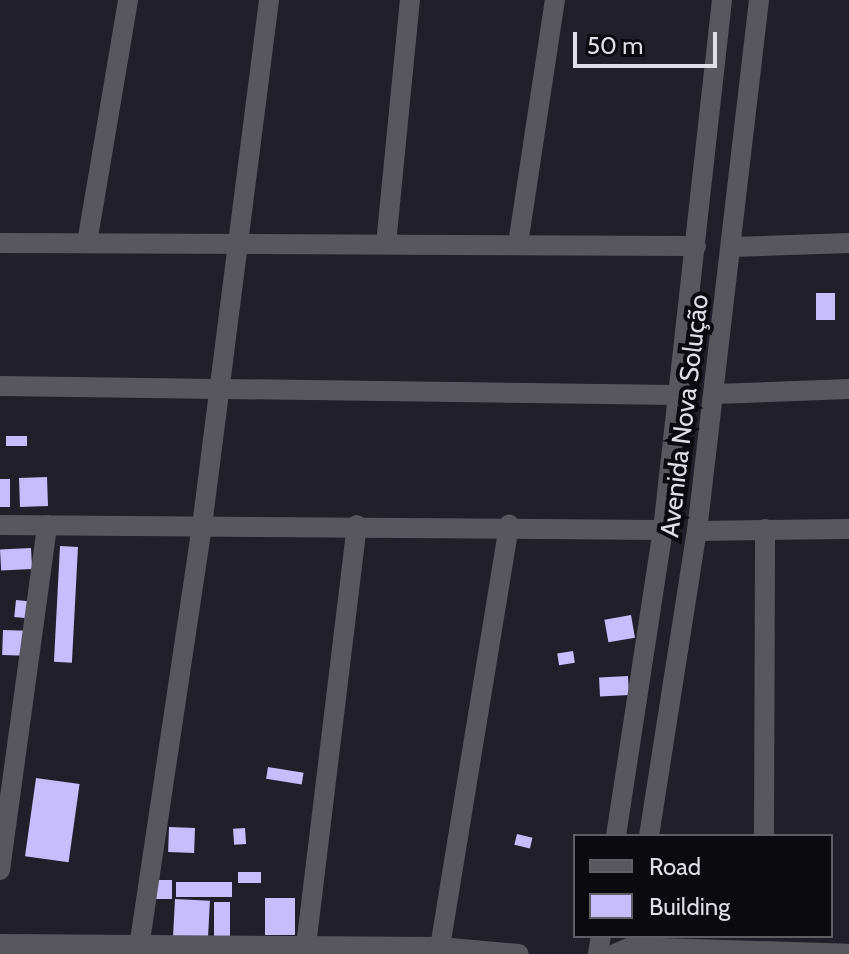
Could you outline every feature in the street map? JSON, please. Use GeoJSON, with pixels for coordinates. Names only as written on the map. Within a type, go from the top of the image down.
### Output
{"type":"FeatureCollection","features":[{"type":"Feature","properties":{"kind":"street"},"geometry":{"type":"LineString","coordinates":[[87,243],[128,0]]}},
{"type":"Feature","properties":{"kind":"street"},"geometry":{"type":"LineString","coordinates":[[139,949],[202,526],[269,0]]}},
{"type":"Feature","properties":{"kind":"street"},"geometry":{"type":"LineString","coordinates":[[386,244],[410,0]]}},
{"type":"Feature","properties":{"kind":"street"},"geometry":{"type":"LineString","coordinates":[[518,244],[555,0]]}},
{"type":"Feature","properties":{"kind":"street","name":"Avenida Nova Solução"},"geometry":{"type":"LineString","coordinates":[[616,834],[663,530],[722,0]]}},
{"type":"Feature","properties":{"kind":"street","name":"Avenida Nova Solução"},"geometry":{"type":"LineString","coordinates":[[649,834],[697,531],[759,0]]}},
{"type":"Feature","properties":{"kind":"street"},"geometry":{"type":"LineString","coordinates":[[0,243],[696,246]]}},
{"type":"Feature","properties":{"kind":"street"},"geometry":{"type":"LineString","coordinates":[[732,247],[849,243]]}},
{"type":"Feature","properties":{"kind":"street"},"geometry":{"type":"LineString","coordinates":[[0,386],[678,395]]}},
{"type":"Feature","properties":{"kind":"street"},"geometry":{"type":"LineString","coordinates":[[715,394],[849,389]]}},
{"type":"Feature","properties":{"kind":"street"},"geometry":{"type":"LineString","coordinates":[[0,525],[509,525],[663,530]]}},
{"type":"Feature","properties":{"kind":"street"},"geometry":{"type":"LineString","coordinates":[[0,870],[47,525]]}},
{"type":"Feature","properties":{"kind":"street"},"geometry":{"type":"LineString","coordinates":[[306,946],[357,525]]}},
{"type":"Feature","properties":{"kind":"street"},"geometry":{"type":"LineString","coordinates":[[440,947],[509,525]]}},
{"type":"Feature","properties":{"kind":"street"},"geometry":{"type":"LineString","coordinates":[[764,834],[765,529]]}},
{"type":"Feature","properties":{"kind":"street"},"geometry":{"type":"LineString","coordinates":[[697,531],[849,529]]}},
{"type":"Feature","properties":{"kind":"street"},"geometry":{"type":"LineString","coordinates":[[0,944],[139,949],[440,947],[519,954]]}},
{"type":"Feature","properties":{"kind":"street"},"geometry":{"type":"LineString","coordinates":[[627,948],[849,954]]}},
{"type":"Feature","properties":{"kind":"building"},"geometry":{"type":"Polygon","coordinates":[[[816,293],[835,293],[835,320],[816,320],[816,293]]]}},
{"type":"Feature","properties":{"kind":"building"},"geometry":{"type":"Polygon","coordinates":[[[6,436],[27,436],[27,446],[6,446],[6,436]]]}},
{"type":"Feature","properties":{"kind":"building"},"geometry":{"type":"Polygon","coordinates":[[[47,477],[48,506],[20,507],[19,478],[47,477]]]}},
{"type":"Feature","properties":{"kind":"building"},"geometry":{"type":"Polygon","coordinates":[[[0,479],[10,479],[10,507],[0,507],[0,479]]]}},
{"type":"Feature","properties":{"kind":"building"},"geometry":{"type":"Polygon","coordinates":[[[60,546],[78,547],[72,663],[54,662],[60,546]]]}},
{"type":"Feature","properties":{"kind":"building"},"geometry":{"type":"Polygon","coordinates":[[[31,548],[32,569],[1,571],[0,550],[31,548]]]}},
{"type":"Feature","properties":{"kind":"building"},"geometry":{"type":"Polygon","coordinates":[[[16,600],[36,602],[34,619],[14,617],[16,600]]]}},
{"type":"Feature","properties":{"kind":"building"},"geometry":{"type":"Polygon","coordinates":[[[631,615],[635,638],[608,642],[604,620],[631,615]]]}},
{"type":"Feature","properties":{"kind":"building"},"geometry":{"type":"Polygon","coordinates":[[[3,630],[27,631],[26,656],[2,655],[3,630]]]}},
{"type":"Feature","properties":{"kind":"building"},"geometry":{"type":"Polygon","coordinates":[[[573,651],[575,663],[559,665],[557,654],[573,651]]]}},
{"type":"Feature","properties":{"kind":"building"},"geometry":{"type":"Polygon","coordinates":[[[628,676],[629,695],[600,696],[599,678],[628,676]]]}},
{"type":"Feature","properties":{"kind":"building"},"geometry":{"type":"Polygon","coordinates":[[[268,767],[304,773],[302,784],[266,779],[268,767]]]}},
{"type":"Feature","properties":{"kind":"building"},"geometry":{"type":"Polygon","coordinates":[[[36,778],[80,784],[69,862],[25,856],[36,778]]]}},
{"type":"Feature","properties":{"kind":"building"},"geometry":{"type":"Polygon","coordinates":[[[169,827],[195,828],[194,853],[168,852],[169,827]]]}},
{"type":"Feature","properties":{"kind":"building"},"geometry":{"type":"Polygon","coordinates":[[[245,828],[246,844],[234,845],[233,829],[245,828]]]}},
{"type":"Feature","properties":{"kind":"building"},"geometry":{"type":"Polygon","coordinates":[[[517,834],[533,838],[530,849],[514,845],[517,834]]]}},
{"type":"Feature","properties":{"kind":"building"},"geometry":{"type":"Polygon","coordinates":[[[238,872],[261,872],[261,883],[238,883],[238,872]]]}},
{"type":"Feature","properties":{"kind":"building"},"geometry":{"type":"Polygon","coordinates":[[[152,880],[172,880],[172,899],[152,899],[152,880]]]}},
{"type":"Feature","properties":{"kind":"building"},"geometry":{"type":"Polygon","coordinates":[[[176,882],[232,882],[232,897],[176,897],[176,882]]]}},
{"type":"Feature","properties":{"kind":"building"},"geometry":{"type":"Polygon","coordinates":[[[265,898],[295,898],[295,935],[265,935],[265,898]]]}},
{"type":"Feature","properties":{"kind":"building"},"geometry":{"type":"Polygon","coordinates":[[[175,899],[210,901],[208,939],[173,937],[175,899]]]}},
{"type":"Feature","properties":{"kind":"building"},"geometry":{"type":"Polygon","coordinates":[[[214,902],[230,902],[230,941],[214,941],[214,902]]]}}]}
